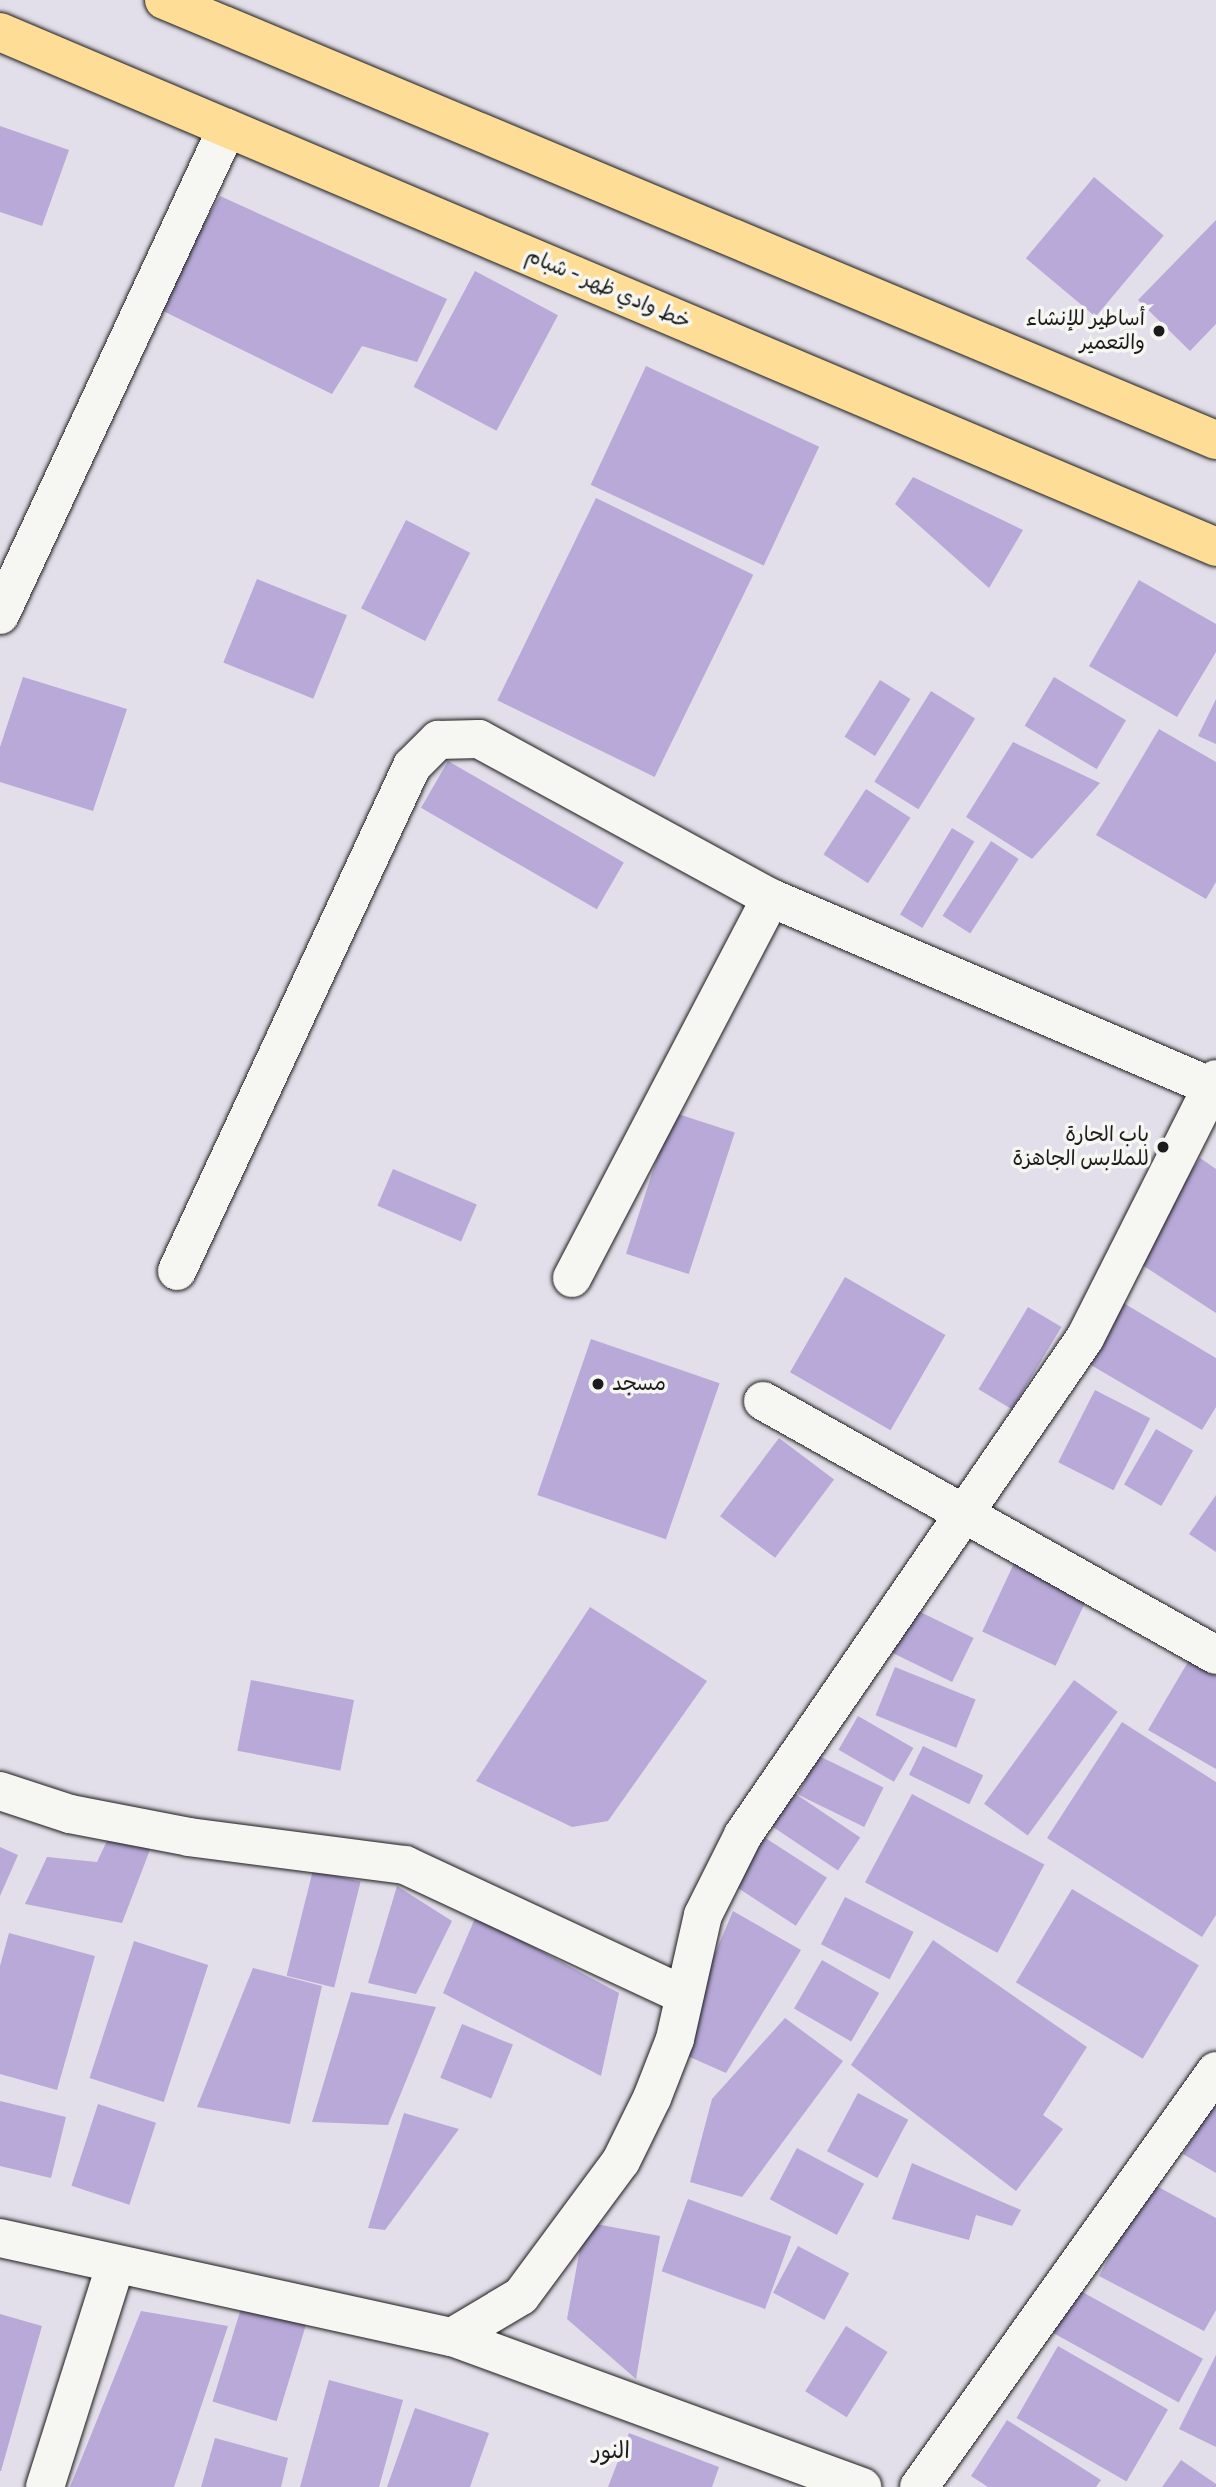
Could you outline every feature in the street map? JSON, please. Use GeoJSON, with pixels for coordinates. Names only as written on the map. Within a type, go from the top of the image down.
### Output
{"type":"FeatureCollection","features":[{"type":"Feature","properties":{"kind":"main road"},"geometry":{"type":"LineString","coordinates":[[164,0],[1216,440]]}},
{"type":"Feature","properties":{"kind":"main road","name":"خط وادي ظهر - شبام"},"geometry":{"type":"LineString","coordinates":[[0,32],[1216,547]]}},
{"type":"Feature","properties":{"kind":"street"},"geometry":{"type":"LineString","coordinates":[[0,615],[227,128]]}},
{"type":"Feature","properties":{"kind":"street"},"geometry":{"type":"LineString","coordinates":[[177,1271],[412,766],[438,740],[479,739],[771,898],[1215,1085],[1086,1338],[743,1835],[703,1915],[684,1995],[653,2098],[621,2161],[521,2296],[452,2337]]}},
{"type":"Feature","properties":{"kind":"street"},"geometry":{"type":"LineString","coordinates":[[572,1278],[771,898]]}},
{"type":"Feature","properties":{"kind":"street"},"geometry":{"type":"LineString","coordinates":[[763,1401],[1216,1655]]}},
{"type":"Feature","properties":{"kind":"street"},"geometry":{"type":"LineString","coordinates":[[0,1791],[70,1814],[189,1837],[405,1865],[684,1995]]}},
{"type":"Feature","properties":{"kind":"street"},"geometry":{"type":"LineString","coordinates":[[919,2487],[1216,2071]]}},
{"type":"Feature","properties":{"kind":"street"},"geometry":{"type":"LineString","coordinates":[[0,2238],[115,2266],[452,2337],[862,2487]]}},
{"type":"Feature","properties":{"kind":"street"},"geometry":{"type":"LineString","coordinates":[[45,2487],[115,2266]]}},
{"type":"Feature","properties":{"kind":"building"},"geometry":{"type":"Polygon","coordinates":[[[0,126],[69,150],[42,226],[0,212],[0,126]]]}},
{"type":"Feature","properties":{"kind":"building"},"geometry":{"type":"Polygon","coordinates":[[[1094,177],[1164,235],[1096,317],[1026,258],[1094,177]]]}},
{"type":"Feature","properties":{"kind":"building"},"geometry":{"type":"Polygon","coordinates":[[[220,196],[447,299],[417,362],[362,346],[332,394],[155,307],[220,196]]]}},
{"type":"Feature","properties":{"kind":"building"},"geometry":{"type":"Polygon","coordinates":[[[1216,220],[1216,324],[1190,351],[1138,300],[1216,220]]]}},
{"type":"Feature","properties":{"kind":"building"},"geometry":{"type":"Polygon","coordinates":[[[475,271],[558,315],[496,431],[413,387],[475,271]]]}},
{"type":"Feature","properties":{"kind":"building"},"geometry":{"type":"Polygon","coordinates":[[[646,366],[819,447],[764,565],[591,485],[646,366]]]}},
{"type":"Feature","properties":{"kind":"building"},"geometry":{"type":"Polygon","coordinates":[[[913,477],[1023,530],[989,588],[895,504],[913,477]]]}},
{"type":"Feature","properties":{"kind":"building"},"geometry":{"type":"Polygon","coordinates":[[[596,498],[753,575],[655,777],[497,700],[596,498]]]}},
{"type":"Feature","properties":{"kind":"building"},"geometry":{"type":"Polygon","coordinates":[[[406,520],[470,553],[425,641],[361,608],[406,520]]]}},
{"type":"Feature","properties":{"kind":"building"},"geometry":{"type":"Polygon","coordinates":[[[257,579],[347,615],[313,699],[223,662],[257,579]]]}},
{"type":"Feature","properties":{"kind":"building"},"geometry":{"type":"Polygon","coordinates":[[[1139,580],[1216,624],[1216,652],[1177,717],[1089,666],[1139,580]]]}},
{"type":"Feature","properties":{"kind":"building"},"geometry":{"type":"Polygon","coordinates":[[[23,677],[127,709],[93,811],[0,782],[0,747],[23,677]]]}},
{"type":"Feature","properties":{"kind":"building"},"geometry":{"type":"Polygon","coordinates":[[[1054,677],[1126,720],[1097,769],[1025,726],[1054,677]]]}},
{"type":"Feature","properties":{"kind":"building"},"geometry":{"type":"Polygon","coordinates":[[[880,680],[911,699],[875,756],[844,737],[880,680]]]}},
{"type":"Feature","properties":{"kind":"building"},"geometry":{"type":"Polygon","coordinates":[[[931,691],[975,719],[918,809],[874,782],[931,691]]]}},
{"type":"Feature","properties":{"kind":"building"},"geometry":{"type":"Polygon","coordinates":[[[1216,699],[1216,744],[1198,736],[1216,699]]]}},
{"type":"Feature","properties":{"kind":"building"},"geometry":{"type":"Polygon","coordinates":[[[1159,729],[1216,762],[1216,882],[1206,899],[1096,835],[1159,729]]]}},
{"type":"Feature","properties":{"kind":"building"},"geometry":{"type":"Polygon","coordinates":[[[1013,742],[1100,783],[1032,859],[966,817],[1013,742]]]}},
{"type":"Feature","properties":{"kind":"building"},"geometry":{"type":"Polygon","coordinates":[[[448,761],[624,862],[597,909],[421,808],[448,761]]]}},
{"type":"Feature","properties":{"kind":"building"},"geometry":{"type":"Polygon","coordinates":[[[866,789],[910,818],[868,883],[824,854],[866,789]]]}},
{"type":"Feature","properties":{"kind":"building"},"geometry":{"type":"Polygon","coordinates":[[[952,828],[974,841],[922,928],[900,915],[952,828]]]}},
{"type":"Feature","properties":{"kind":"building"},"geometry":{"type":"Polygon","coordinates":[[[991,841],[1019,859],[970,934],[943,916],[991,841]]]}},
{"type":"Feature","properties":{"kind":"building"},"geometry":{"type":"Polygon","coordinates":[[[672,1112],[735,1132],[689,1274],[626,1254],[672,1112]]]}},
{"type":"Feature","properties":{"kind":"building"},"geometry":{"type":"Polygon","coordinates":[[[1200,1158],[1216,1169],[1216,1313],[1133,1259],[1200,1158]]]}},
{"type":"Feature","properties":{"kind":"building"},"geometry":{"type":"Polygon","coordinates":[[[393,1169],[477,1205],[461,1241],[377,1206],[393,1169]]]}},
{"type":"Feature","properties":{"kind":"building"},"geometry":{"type":"Polygon","coordinates":[[[845,1277],[945,1335],[890,1430],[790,1372],[845,1277]]]}},
{"type":"Feature","properties":{"kind":"building"},"geometry":{"type":"Polygon","coordinates":[[[1120,1301],[1216,1358],[1216,1407],[1202,1430],[1084,1361],[1120,1301]]]}},
{"type":"Feature","properties":{"kind":"building"},"geometry":{"type":"Polygon","coordinates":[[[1028,1307],[1061,1327],[1012,1409],[979,1389],[1028,1307]]]}},
{"type":"Feature","properties":{"kind":"building"},"geometry":{"type":"Polygon","coordinates":[[[591,1339],[720,1383],[666,1539],[537,1495],[591,1339]]]}},
{"type":"Feature","properties":{"kind":"building"},"geometry":{"type":"Polygon","coordinates":[[[1095,1390],[1150,1418],[1113,1490],[1058,1462],[1095,1390]]]}},
{"type":"Feature","properties":{"kind":"building"},"geometry":{"type":"Polygon","coordinates":[[[1156,1429],[1193,1450],[1161,1506],[1124,1484],[1156,1429]]]}},
{"type":"Feature","properties":{"kind":"building"},"geometry":{"type":"Polygon","coordinates":[[[779,1438],[834,1480],[775,1558],[720,1516],[779,1438]]]}},
{"type":"Feature","properties":{"kind":"building"},"geometry":{"type":"Polygon","coordinates":[[[1216,1495],[1216,1552],[1189,1534],[1216,1495]]]}},
{"type":"Feature","properties":{"kind":"building"},"geometry":{"type":"Polygon","coordinates":[[[1016,1559],[1089,1593],[1056,1666],[982,1632],[1016,1559]]]}},
{"type":"Feature","properties":{"kind":"building"},"geometry":{"type":"Polygon","coordinates":[[[908,1606],[974,1638],[952,1682],[887,1650],[908,1606]]]}},
{"type":"Feature","properties":{"kind":"building"},"geometry":{"type":"Polygon","coordinates":[[[590,1607],[707,1681],[608,1821],[572,1827],[476,1781],[590,1607]]]}},
{"type":"Feature","properties":{"kind":"building"},"geometry":{"type":"Polygon","coordinates":[[[1192,1655],[1216,1668],[1216,1769],[1148,1730],[1192,1655]]]}},
{"type":"Feature","properties":{"kind":"building"},"geometry":{"type":"Polygon","coordinates":[[[895,1667],[976,1700],[956,1748],[876,1715],[895,1667]]]}},
{"type":"Feature","properties":{"kind":"building"},"geometry":{"type":"Polygon","coordinates":[[[251,1680],[354,1700],[340,1771],[237,1751],[251,1680]]]}},
{"type":"Feature","properties":{"kind":"building"},"geometry":{"type":"Polygon","coordinates":[[[1074,1680],[1118,1712],[1028,1836],[984,1804],[1074,1680]]]}},
{"type":"Feature","properties":{"kind":"building"},"geometry":{"type":"Polygon","coordinates":[[[858,1716],[913,1748],[894,1782],[838,1750],[858,1716]]]}},
{"type":"Feature","properties":{"kind":"building"},"geometry":{"type":"Polygon","coordinates":[[[1122,1722],[1216,1782],[1216,1915],[1202,1937],[1047,1838],[1122,1722]]]}},
{"type":"Feature","properties":{"kind":"building"},"geometry":{"type":"Polygon","coordinates":[[[923,1746],[983,1775],[969,1804],[909,1775],[923,1746]]]}},
{"type":"Feature","properties":{"kind":"building"},"geometry":{"type":"Polygon","coordinates":[[[817,1755],[884,1787],[864,1827],[798,1795],[817,1755]]]}},
{"type":"Feature","properties":{"kind":"building"},"geometry":{"type":"Polygon","coordinates":[[[784,1786],[860,1837],[838,1871],[762,1819],[784,1786]]]}},
{"type":"Feature","properties":{"kind":"building"},"geometry":{"type":"Polygon","coordinates":[[[912,1794],[1044,1864],[997,1953],[865,1882],[912,1794]]]}},
{"type":"Feature","properties":{"kind":"building"},"geometry":{"type":"Polygon","coordinates":[[[114,1826],[156,1834],[122,1923],[25,1904],[47,1857],[97,1862],[114,1826]]]}},
{"type":"Feature","properties":{"kind":"building"},"geometry":{"type":"Polygon","coordinates":[[[764,1837],[827,1878],[796,1926],[733,1885],[764,1837]]]}},
{"type":"Feature","properties":{"kind":"building"},"geometry":{"type":"Polygon","coordinates":[[[0,1847],[18,1855],[0,1896],[0,1847]]]}},
{"type":"Feature","properties":{"kind":"building"},"geometry":{"type":"Polygon","coordinates":[[[313,1870],[361,1882],[334,1988],[287,1976],[313,1870]]]}},
{"type":"Feature","properties":{"kind":"building"},"geometry":{"type":"Polygon","coordinates":[[[397,1886],[452,1921],[416,1994],[368,1983],[397,1886]]]}},
{"type":"Feature","properties":{"kind":"building"},"geometry":{"type":"Polygon","coordinates":[[[1072,1889],[1199,1965],[1143,2059],[1016,1982],[1072,1889]]]}},
{"type":"Feature","properties":{"kind":"building"},"geometry":{"type":"Polygon","coordinates":[[[845,1897],[914,1932],[890,1979],[821,1944],[845,1897]]]}},
{"type":"Feature","properties":{"kind":"building"},"geometry":{"type":"Polygon","coordinates":[[[733,1911],[801,1950],[726,2073],[674,2050],[733,1911]]]}},
{"type":"Feature","properties":{"kind":"building"},"geometry":{"type":"Polygon","coordinates":[[[476,1916],[619,1993],[601,2076],[443,1993],[476,1916]]]}},
{"type":"Feature","properties":{"kind":"building"},"geometry":{"type":"Polygon","coordinates":[[[9,1933],[95,1956],[57,2090],[0,2074],[0,1966],[9,1933]]]}},
{"type":"Feature","properties":{"kind":"building"},"geometry":{"type":"Polygon","coordinates":[[[933,1940],[1087,2047],[1043,2115],[1063,2129],[1016,2191],[851,2065],[933,1940]]]}},
{"type":"Feature","properties":{"kind":"building"},"geometry":{"type":"Polygon","coordinates":[[[134,1941],[208,1965],[164,2102],[90,2078],[134,1941]]]}},
{"type":"Feature","properties":{"kind":"building"},"geometry":{"type":"Polygon","coordinates":[[[822,1960],[879,1993],[851,2041],[794,2008],[822,1960]]]}},
{"type":"Feature","properties":{"kind":"building"},"geometry":{"type":"Polygon","coordinates":[[[253,1968],[322,1986],[290,2124],[197,2107],[253,1968]]]}},
{"type":"Feature","properties":{"kind":"building"},"geometry":{"type":"Polygon","coordinates":[[[351,1992],[436,2007],[388,2125],[312,2122],[351,1992]]]}},
{"type":"Feature","properties":{"kind":"building"},"geometry":{"type":"Polygon","coordinates":[[[785,2018],[843,2061],[742,2197],[690,2182],[712,2099],[785,2018]]]}},
{"type":"Feature","properties":{"kind":"building"},"geometry":{"type":"Polygon","coordinates":[[[462,2024],[513,2045],[491,2098],[440,2078],[462,2024]]]}},
{"type":"Feature","properties":{"kind":"building"},"geometry":{"type":"Polygon","coordinates":[[[858,2093],[908,2120],[877,2178],[827,2151],[858,2093]]]}},
{"type":"Feature","properties":{"kind":"building"},"geometry":{"type":"Polygon","coordinates":[[[1216,2100],[1216,2173],[1183,2154],[1216,2100]]]}},
{"type":"Feature","properties":{"kind":"building"},"geometry":{"type":"Polygon","coordinates":[[[0,2101],[66,2117],[51,2178],[0,2166],[0,2101]]]}},
{"type":"Feature","properties":{"kind":"building"},"geometry":{"type":"Polygon","coordinates":[[[98,2104],[156,2123],[129,2205],[71,2186],[98,2104]]]}},
{"type":"Feature","properties":{"kind":"building"},"geometry":{"type":"Polygon","coordinates":[[[404,2113],[459,2129],[385,2230],[368,2228],[404,2113]]]}},
{"type":"Feature","properties":{"kind":"building"},"geometry":{"type":"Polygon","coordinates":[[[797,2148],[864,2184],[837,2235],[770,2199],[797,2148]]]}},
{"type":"Feature","properties":{"kind":"building"},"geometry":{"type":"Polygon","coordinates":[[[912,2163],[1021,2210],[1012,2226],[976,2215],[969,2240],[892,2219],[912,2163]]]}},
{"type":"Feature","properties":{"kind":"building"},"geometry":{"type":"Polygon","coordinates":[[[1149,2182],[1216,2218],[1216,2310],[1204,2331],[1099,2276],[1149,2182]]]}},
{"type":"Feature","properties":{"kind":"building"},"geometry":{"type":"Polygon","coordinates":[[[688,2199],[791,2237],[765,2309],[662,2271],[688,2199]]]}},
{"type":"Feature","properties":{"kind":"building"},"geometry":{"type":"Polygon","coordinates":[[[585,2222],[660,2236],[636,2379],[567,2319],[585,2222]]]}},
{"type":"Feature","properties":{"kind":"building"},"geometry":{"type":"Polygon","coordinates":[[[798,2246],[849,2273],[824,2320],[773,2293],[798,2246]]]}},
{"type":"Feature","properties":{"kind":"building"},"geometry":{"type":"Polygon","coordinates":[[[1077,2289],[1203,2359],[1179,2403],[1053,2333],[1077,2289]]]}},
{"type":"Feature","properties":{"kind":"building"},"geometry":{"type":"Polygon","coordinates":[[[242,2305],[306,2325],[277,2421],[212,2402],[242,2305]]]}},
{"type":"Feature","properties":{"kind":"building"},"geometry":{"type":"Polygon","coordinates":[[[141,2311],[228,2326],[174,2487],[70,2487],[141,2311]]]}},
{"type":"Feature","properties":{"kind":"building"},"geometry":{"type":"Polygon","coordinates":[[[0,2314],[42,2326],[1,2471],[0,2471],[0,2314]]]}},
{"type":"Feature","properties":{"kind":"building"},"geometry":{"type":"Polygon","coordinates":[[[846,2326],[888,2352],[847,2417],[805,2391],[846,2326]]]}},
{"type":"Feature","properties":{"kind":"building"},"geometry":{"type":"Polygon","coordinates":[[[1058,2346],[1168,2410],[1126,2481],[1017,2418],[1058,2346]]]}},
{"type":"Feature","properties":{"kind":"building"},"geometry":{"type":"Polygon","coordinates":[[[1216,2355],[1216,2447],[1179,2429],[1216,2355]]]}},
{"type":"Feature","properties":{"kind":"building"},"geometry":{"type":"Polygon","coordinates":[[[329,2380],[403,2400],[379,2487],[300,2487],[329,2380]]]}},
{"type":"Feature","properties":{"kind":"building"},"geometry":{"type":"Polygon","coordinates":[[[415,2408],[489,2433],[470,2487],[387,2487],[415,2408]]]}},
{"type":"Feature","properties":{"kind":"building"},"geometry":{"type":"Polygon","coordinates":[[[1007,2420],[1101,2480],[1096,2487],[988,2487],[971,2476],[1007,2420]]]}},
{"type":"Feature","properties":{"kind":"building"},"geometry":{"type":"Polygon","coordinates":[[[629,2433],[719,2467],[712,2487],[608,2487],[629,2433]]]}},
{"type":"Feature","properties":{"kind":"building"},"geometry":{"type":"Polygon","coordinates":[[[215,2438],[288,2458],[281,2487],[201,2487],[215,2438]]]}},
{"type":"Feature","properties":{"kind":"building"},"geometry":{"type":"Polygon","coordinates":[[[1181,2460],[1216,2484],[1216,2487],[1162,2487],[1181,2460]]]}},
{"type":"Feature","properties":{"kind":"place","name":"أساطير للإنشاء والتعمير"},"geometry":{"type":"Point","coordinates":[1159,331]}},
{"type":"Feature","properties":{"kind":"place","name":"باب الحارة للملابس الجاهزة"},"geometry":{"type":"Point","coordinates":[1163,1147]}},
{"type":"Feature","properties":{"kind":"place","name":"مسجد"},"geometry":{"type":"Point","coordinates":[598,1384]}},
{"type":"Feature","properties":{"kind":"district","name":"النور"},"geometry":{"type":"Point","coordinates":[611,2451]}}]}
